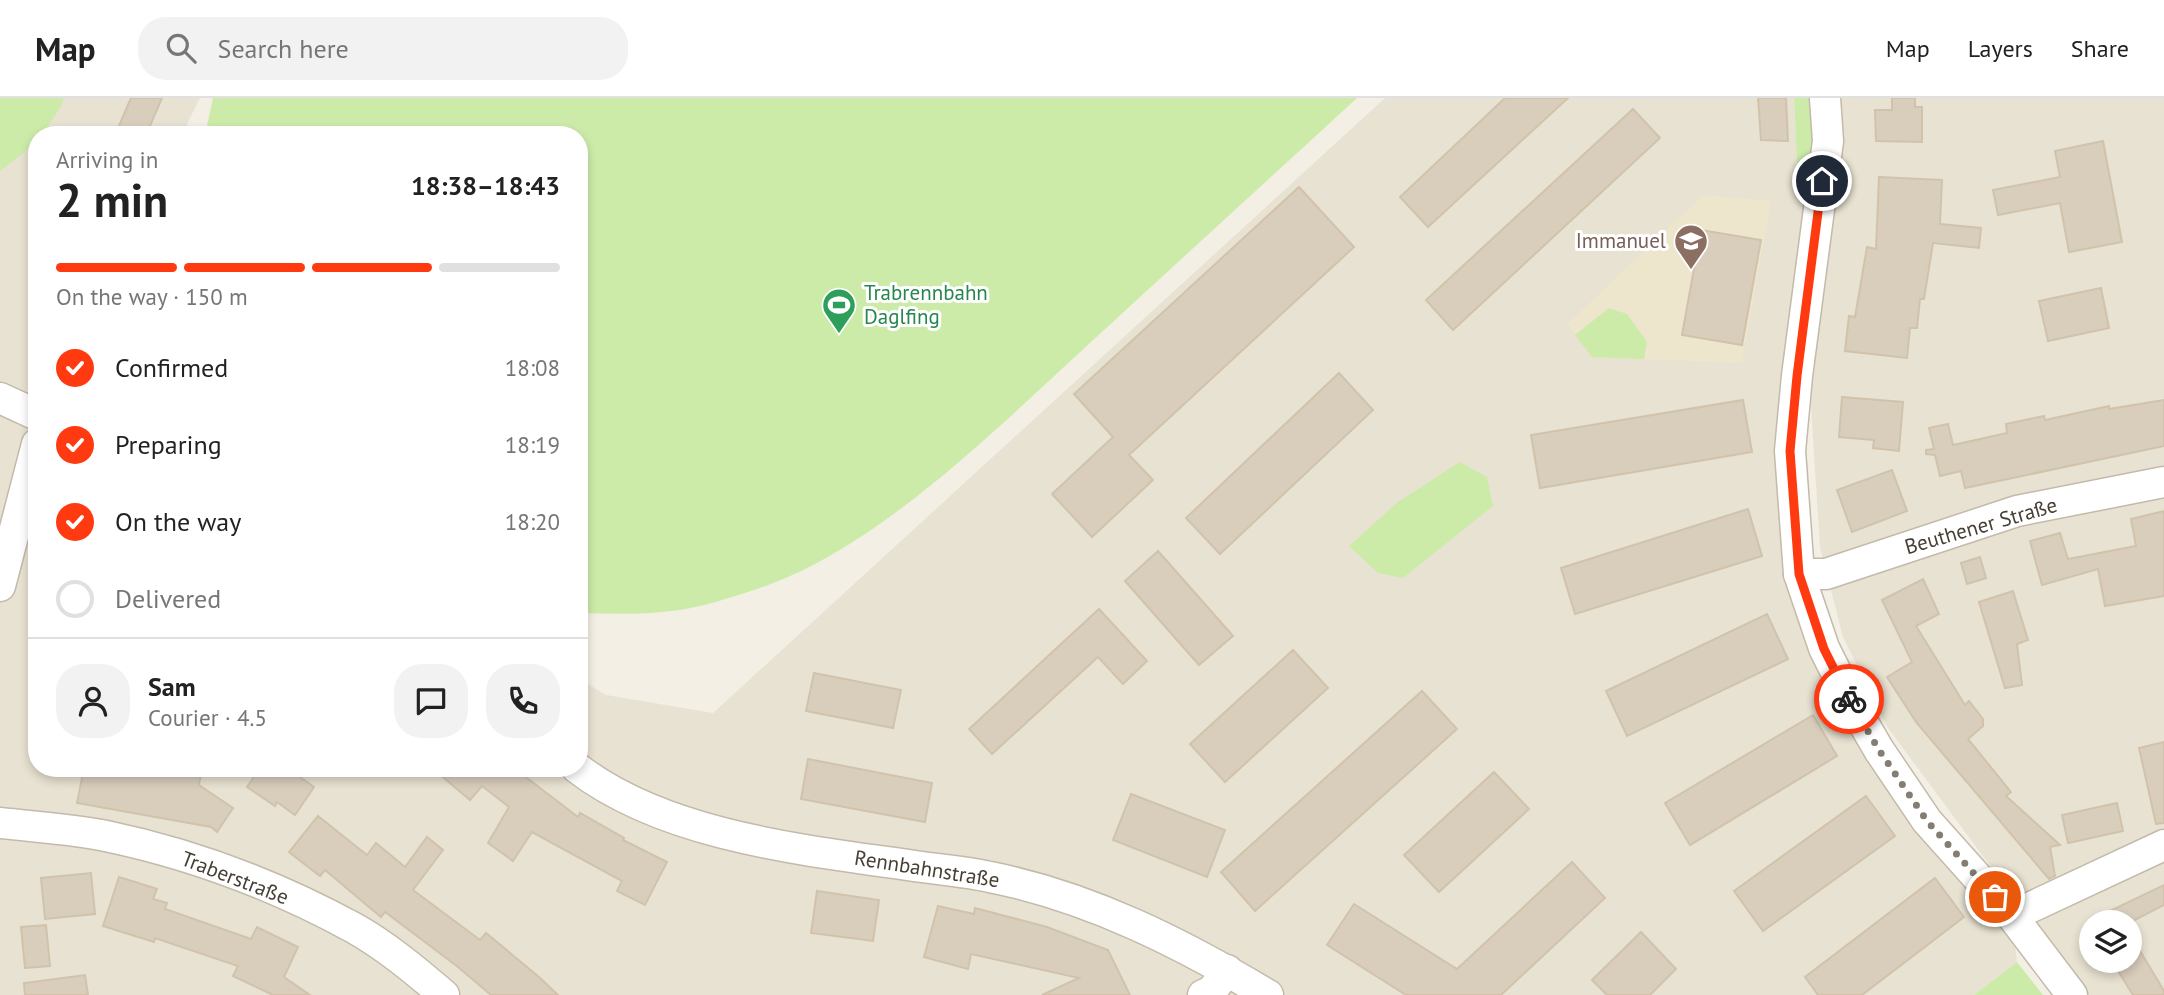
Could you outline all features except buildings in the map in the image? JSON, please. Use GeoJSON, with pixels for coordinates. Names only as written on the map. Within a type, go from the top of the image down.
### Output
{"type":"FeatureCollection","features":[{"type":"Feature","properties":{"kind":"street"},"geometry":{"type":"LineString","coordinates":[[1825,98],[1828,141],[1797,376],[1790,451],[1799,574],[1824,649],[1879,750],[1927,821],[2011,916],[2072,995]]}},
{"type":"Feature","properties":{"kind":"street"},"geometry":{"type":"LineString","coordinates":[[0,398],[28,411]]}},
{"type":"Feature","properties":{"kind":"street"},"geometry":{"type":"LineString","coordinates":[[0,586],[28,479]]}},
{"type":"Feature","properties":{"kind":"street","name":"Beuthener Straße"},"geometry":{"type":"LineString","coordinates":[[1799,574],[1826,574],[2017,511],[2164,482]]}},
{"type":"Feature","properties":{"kind":"street","name":"Rennbahnstraße"},"geometry":{"type":"LineString","coordinates":[[588,774],[635,802],[689,823],[806,850],[989,876],[1053,893],[1147,930],[1268,995]]}},
{"type":"Feature","properties":{"kind":"street","name":"Traberstraße"},"geometry":{"type":"LineString","coordinates":[[0,823],[104,836],[187,858],[254,881],[356,929],[444,995]]}},
{"type":"Feature","properties":{"kind":"street"},"geometry":{"type":"LineString","coordinates":[[2011,916],[2164,845]]}},
{"type":"Feature","properties":{"kind":"street"},"geometry":{"type":"LineString","coordinates":[[1203,995],[1212,991],[1227,971]]}},
{"type":"Feature","properties":{"kind":"shaded area"},"geometry":{"type":"Polygon","coordinates":[[[0,98],[200,98],[187,126],[28,126],[28,777],[588,777],[588,684],[606,695],[713,713],[1385,98],[1794,98],[1797,166],[1810,167],[1792,426],[1824,648],[2012,916],[2017,962],[1974,995],[0,995],[0,98]]]}},
{"type":"Feature","properties":{"kind":"shaded area"},"geometry":{"type":"Polygon","coordinates":[[[1836,98],[2164,98],[2164,995],[2086,995],[1888,728],[1843,637],[1820,547],[1809,376],[1836,98]]]}},
{"type":"Feature","properties":{"kind":"shaded area","name":"Immanuel"},"geometry":{"type":"Polygon","coordinates":[[[1703,195],[1771,201],[1742,363],[1592,357],[1567,324],[1703,195]]]}},
{"type":"Feature","properties":{"kind":"green space"},"geometry":{"type":"Polygon","coordinates":[[[0,98],[64,98],[48,126],[28,126],[28,149],[0,171],[0,98]]]}},
{"type":"Feature","properties":{"kind":"green space","name":"Trabrennbahn Daglfing"},"geometry":{"type":"Polygon","coordinates":[[[213,98],[1357,98],[1017,411],[891,516],[802,570],[757,589],[680,610],[617,614],[588,613],[588,126],[207,126],[213,98]]]}},
{"type":"Feature","properties":{"kind":"green space"},"geometry":{"type":"Polygon","coordinates":[[[1794,98],[1812,98],[1815,126],[1810,167],[1797,166],[1794,98]]]}},
{"type":"Feature","properties":{"kind":"green space"},"geometry":{"type":"Polygon","coordinates":[[[1609,308],[1627,314],[1647,342],[1644,359],[1592,357],[1575,335],[1609,308]]]}},
{"type":"Feature","properties":{"kind":"green space"},"geometry":{"type":"Polygon","coordinates":[[[1460,462],[1487,477],[1493,506],[1403,578],[1378,573],[1349,546],[1398,502],[1460,462]]]}},
{"type":"Feature","properties":{"kind":"green space"},"geometry":{"type":"Polygon","coordinates":[[[2017,962],[2043,995],[1974,995],[2017,962]]]}},
{"type":"Feature","properties":{"kind":"way so far"},"geometry":{"type":"LineString","coordinates":[[1849,699],[1879,750],[1927,821],[1995,897]]}},
{"type":"Feature","properties":{"kind":"place","name":"Immanuel"},"geometry":{"type":"Point","coordinates":[1691,271]}},
{"type":"Feature","properties":{"kind":"place","name":"Trabrennbahn Daglfing"},"geometry":{"type":"Point","coordinates":[839,335]}},
{"type":"Feature","properties":{"kind":"route"},"geometry":{"type":"LineString","coordinates":[[1822,181],[1790,451],[1799,574],[1824,649],[1849,699]]}}]}
